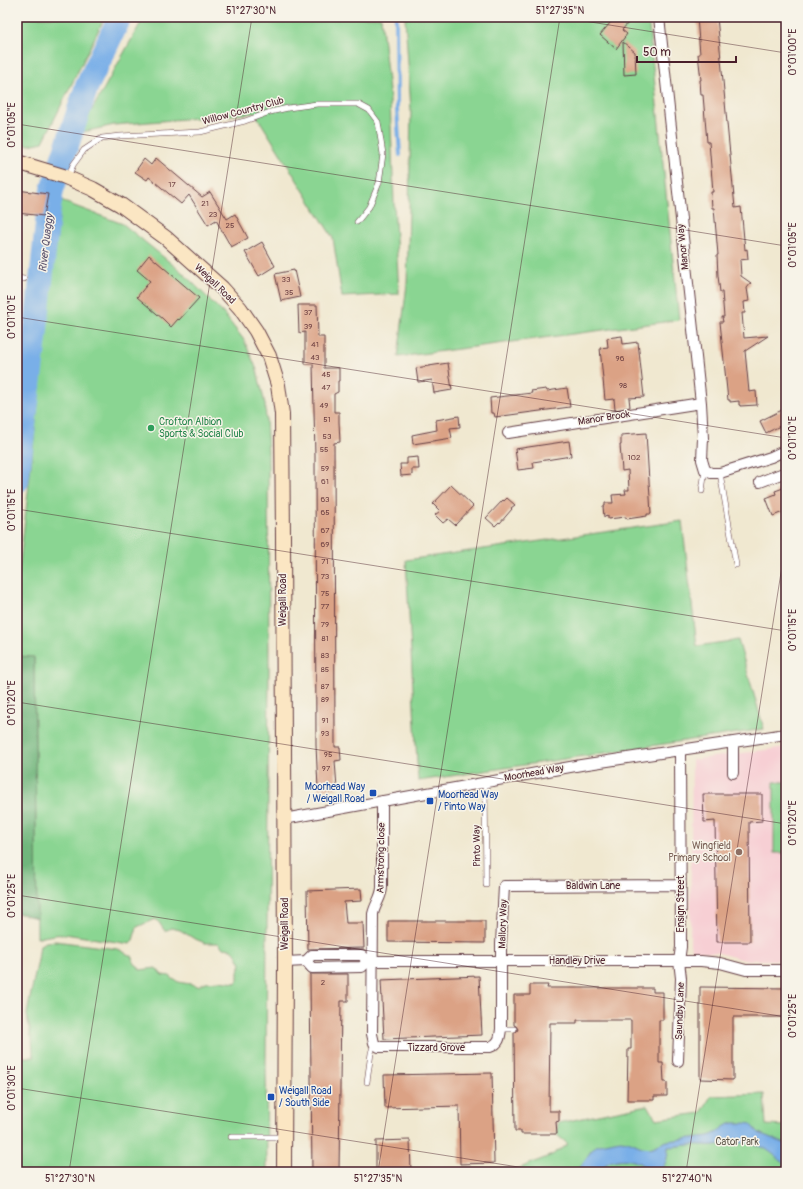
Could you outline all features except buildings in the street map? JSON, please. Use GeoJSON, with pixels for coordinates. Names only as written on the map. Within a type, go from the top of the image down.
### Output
{"type":"FeatureCollection","features":[{"type":"Feature","properties":{"kind":"street","name":"Manor Way"},"geometry":{"type":"LineString","coordinates":[[660,17],[701,402],[703,438],[702,460],[712,472]]}},
{"type":"Feature","properties":{"kind":"street","name":"Weigall Road"},"geometry":{"type":"LineString","coordinates":[[17,162],[61,176],[93,189],[121,205],[166,238],[222,288],[240,308],[256,331],[269,356],[278,385],[282,414],[285,962],[284,1172]]}},
{"type":"Feature","properties":{"kind":"street","name":"Manor Brook"},"geometry":{"type":"LineString","coordinates":[[508,433],[701,402]]}},
{"type":"Feature","properties":{"kind":"street"},"geometry":{"type":"LineString","coordinates":[[712,472],[771,457],[786,450]]}},
{"type":"Feature","properties":{"kind":"street"},"geometry":{"type":"LineString","coordinates":[[760,482],[786,472]]}},
{"type":"Feature","properties":{"kind":"street","name":"Moorhead Way"},"geometry":{"type":"LineString","coordinates":[[284,819],[581,765],[786,734]]}},
{"type":"Feature","properties":{"kind":"street"},"geometry":{"type":"LineString","coordinates":[[733,773],[734,742]]}},
{"type":"Feature","properties":{"kind":"street","name":"Ensign Street"},"geometry":{"type":"LineString","coordinates":[[679,961],[681,947],[680,750]]}},
{"type":"Feature","properties":{"kind":"street","name":"Armstrong close"},"geometry":{"type":"LineString","coordinates":[[370,961],[373,914],[374,908],[380,898],[382,887],[382,801]]}},
{"type":"Feature","properties":{"kind":"street","name":"Baldwin Lane"},"geometry":{"type":"LineString","coordinates":[[504,886],[681,885]]}},
{"type":"Feature","properties":{"kind":"street","name":"Mallory Way"},"geometry":{"type":"LineString","coordinates":[[502,961],[501,944],[504,886]]}},
{"type":"Feature","properties":{"kind":"street","name":"Handley Drive"},"geometry":{"type":"LineString","coordinates":[[285,962],[306,961],[312,968],[319,968],[362,967],[370,961],[679,961],[711,962],[746,970],[786,970]]}},
{"type":"Feature","properties":{"kind":"street"},"geometry":{"type":"LineString","coordinates":[[370,961],[372,1034],[374,1043]]}},
{"type":"Feature","properties":{"kind":"street","name":"Tizzard Grove"},"geometry":{"type":"LineString","coordinates":[[374,1043],[379,1047],[386,1048],[494,1046],[500,1038],[502,961]]}},
{"type":"Feature","properties":{"kind":"street","name":"Saundby Lane"},"geometry":{"type":"LineString","coordinates":[[678,1061],[681,978],[679,961]]}},
{"type":"Feature","properties":{"kind":"lane","name":"Willow Country Club"},"geometry":{"type":"LineString","coordinates":[[61,176],[73,165],[84,150],[102,138],[200,132],[245,121],[270,112],[288,108],[317,104],[358,104],[369,110],[378,122],[383,154],[379,183],[369,207],[357,222]]}},
{"type":"Feature","properties":{"kind":"lane"},"geometry":{"type":"LineString","coordinates":[[17,278],[24,279]]}},
{"type":"Feature","properties":{"kind":"lane"},"geometry":{"type":"LineString","coordinates":[[702,491],[712,472]]}},
{"type":"Feature","properties":{"kind":"lane"},"geometry":{"type":"LineString","coordinates":[[712,472],[736,565]]}},
{"type":"Feature","properties":{"kind":"lane","name":"Pinto Way"},"geometry":{"type":"LineString","coordinates":[[485,783],[486,885]]}},
{"type":"Feature","properties":{"kind":"lane"},"geometry":{"type":"LineString","coordinates":[[500,1029],[514,1029]]}},
{"type":"Feature","properties":{"kind":"lane"},"geometry":{"type":"LineString","coordinates":[[367,1082],[374,1043]]}},
{"type":"Feature","properties":{"kind":"lane"},"geometry":{"type":"LineString","coordinates":[[231,1137],[284,1137]]}},
{"type":"Feature","properties":{"kind":"shaded area","name":"Wingfield Primary School"},"geometry":{"type":"Polygon","coordinates":[[[786,747],[786,960],[744,960],[719,953],[697,951],[692,949],[690,945],[692,760],[786,747]]]}},
{"type":"Feature","properties":{"kind":"green space"},"geometry":{"type":"Polygon","coordinates":[[[17,17],[105,17],[43,142],[29,145],[17,144],[17,17]]]}},
{"type":"Feature","properties":{"kind":"green space"},"geometry":{"type":"Polygon","coordinates":[[[144,17],[381,17],[390,100],[399,294],[342,297],[333,238],[255,113],[114,125],[79,133],[144,17]]]}},
{"type":"Feature","properties":{"kind":"green space"},"geometry":{"type":"Polygon","coordinates":[[[405,17],[648,17],[679,320],[398,357],[407,284],[409,211],[411,110],[405,17]]]}},
{"type":"Feature","properties":{"kind":"green space"},"geometry":{"type":"Polygon","coordinates":[[[61,201],[123,224],[183,273],[223,313],[244,340],[257,370],[265,404],[268,451],[269,667],[266,1060],[267,1172],[17,1172],[17,1047],[24,1057],[35,1057],[33,1054],[32,1038],[30,1035],[27,1014],[40,945],[46,942],[55,941],[118,949],[131,956],[140,970],[156,968],[162,975],[170,976],[176,981],[198,986],[206,982],[219,981],[236,983],[241,964],[235,952],[231,949],[223,948],[218,943],[205,943],[180,930],[171,928],[164,930],[155,919],[137,927],[133,940],[130,944],[65,934],[37,938],[34,658],[17,656],[17,589],[61,201]]]}},
{"type":"Feature","properties":{"kind":"green space"},"geometry":{"type":"Polygon","coordinates":[[[682,521],[697,646],[738,640],[764,729],[418,781],[406,560],[682,521]]]}},
{"type":"Feature","properties":{"kind":"green space"},"geometry":{"type":"Polygon","coordinates":[[[17,656],[34,657],[37,918],[17,913],[17,656]]]}},
{"type":"Feature","properties":{"kind":"green space"},"geometry":{"type":"Polygon","coordinates":[[[774,782],[786,782],[786,853],[774,853],[774,782]]]}},
{"type":"Feature","properties":{"kind":"green space","name":"Cator Park"},"geometry":{"type":"Polygon","coordinates":[[[764,1094],[766,1125],[786,1126],[786,1172],[510,1172],[552,1155],[568,1144],[557,1135],[558,1123],[648,1105],[656,1119],[701,1113],[711,1096],[764,1094]]]}},
{"type":"Feature","properties":{"kind":"water"},"geometry":{"type":"Polygon","coordinates":[[[733,1123],[751,1124],[759,1133],[786,1144],[786,1166],[777,1157],[761,1147],[754,1144],[737,1143],[668,1147],[665,1163],[661,1169],[657,1170],[647,1168],[635,1161],[617,1160],[603,1166],[599,1172],[573,1172],[580,1167],[596,1146],[604,1143],[620,1140],[650,1148],[667,1141],[709,1136],[733,1123]]]}},
{"type":"Feature","properties":{"kind":"waterway","name":"River Quaggy"},"geometry":{"type":"LineString","coordinates":[[17,481],[52,190],[87,86],[120,17]]}},
{"type":"Feature","properties":{"kind":"waterway"},"geometry":{"type":"LineString","coordinates":[[396,17],[397,109],[400,155]]}},
{"type":"Feature","properties":{"kind":"place","name":"Crofton Albion Sports & Social Club"},"geometry":{"type":"Point","coordinates":[151,428]}},
{"type":"Feature","properties":{"kind":"place","name":"Moorhead Way / Weigall Road"},"geometry":{"type":"Point","coordinates":[373,793]}},
{"type":"Feature","properties":{"kind":"place","name":"Moorhead Way / Pinto Way"},"geometry":{"type":"Point","coordinates":[430,801]}},
{"type":"Feature","properties":{"kind":"place","name":"Wingfield Primary School"},"geometry":{"type":"Point","coordinates":[739,852]}},
{"type":"Feature","properties":{"kind":"place","name":"Weigall Road / South Side"},"geometry":{"type":"Point","coordinates":[271,1097]}}]}
